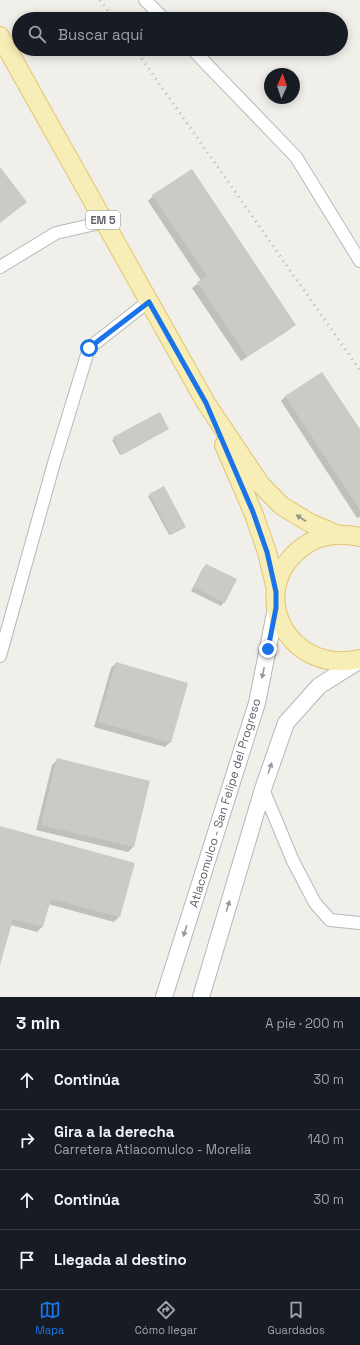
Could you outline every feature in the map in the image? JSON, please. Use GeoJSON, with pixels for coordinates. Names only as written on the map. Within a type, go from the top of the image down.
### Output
{"type":"FeatureCollection","features":[{"type":"Feature","properties":{"kind":"main road","name":"EM 5"},"geometry":{"type":"LineString","coordinates":[[0,36],[206,403],[261,485],[282,506],[310,523],[351,535]]}},
{"type":"Feature","properties":{"kind":"main road","name":"EM 5"},"geometry":{"type":"LineString","coordinates":[[206,403],[253,512],[267,552],[276,600],[283,627],[295,644],[311,656],[337,662],[360,660]]}},
{"type":"Feature","properties":{"kind":"main road","name":"EM 5"},"geometry":{"type":"LineString","coordinates":[[276,600],[279,579],[284,568],[293,555],[306,544],[321,537],[351,535]]}},
{"type":"Feature","properties":{"kind":"main road","name":"Atlacomulco - San Felipe del Progreso"},"geometry":{"type":"LineString","coordinates":[[164,997],[257,704],[276,600]]}},
{"type":"Feature","properties":{"kind":"main road"},"geometry":{"type":"LineString","coordinates":[[201,997],[263,789],[286,724],[319,686],[360,660]]}},
{"type":"Feature","properties":{"kind":"street"},"geometry":{"type":"LineString","coordinates":[[145,0],[157,12]]}},
{"type":"Feature","properties":{"kind":"street"},"geometry":{"type":"LineString","coordinates":[[199,56],[296,157],[360,261]]}},
{"type":"Feature","properties":{"kind":"street"},"geometry":{"type":"LineString","coordinates":[[0,267],[56,233],[104,222]]}},
{"type":"Feature","properties":{"kind":"street"},"geometry":{"type":"LineString","coordinates":[[0,656],[54,463],[89,348],[149,302]]}},
{"type":"Feature","properties":{"kind":"street"},"geometry":{"type":"LineString","coordinates":[[263,789],[293,860],[315,903],[330,920],[360,923]]}},
{"type":"Feature","properties":{"kind":"building"},"geometry":{"type":"Polygon","coordinates":[[[0,167],[27,202],[0,223],[0,167]]]}},
{"type":"Feature","properties":{"kind":"building"},"geometry":{"type":"Polygon","coordinates":[[[192,169],[296,325],[247,357],[197,282],[207,276],[152,195],[192,169]]]}},
{"type":"Feature","properties":{"kind":"building"},"geometry":{"type":"Polygon","coordinates":[[[322,372],[360,429],[360,510],[285,396],[322,372]]]}},
{"type":"Feature","properties":{"kind":"building"},"geometry":{"type":"Polygon","coordinates":[[[160,412],[169,429],[122,455],[113,437],[160,412]]]}},
{"type":"Feature","properties":{"kind":"building"},"geometry":{"type":"Polygon","coordinates":[[[164,486],[186,527],[171,535],[149,494],[164,486]]]}},
{"type":"Feature","properties":{"kind":"building"},"geometry":{"type":"Polygon","coordinates":[[[206,564],[237,579],[225,603],[194,587],[206,564]]]}},
{"type":"Feature","properties":{"kind":"building"},"geometry":{"type":"Polygon","coordinates":[[[116,662],[188,683],[171,743],[98,722],[116,662]]]}},
{"type":"Feature","properties":{"kind":"building"},"geometry":{"type":"Polygon","coordinates":[[[57,758],[150,781],[134,847],[41,825],[57,758]]]}},
{"type":"Feature","properties":{"kind":"building"},"geometry":{"type":"Polygon","coordinates":[[[0,826],[135,863],[120,917],[51,899],[43,927],[13,919],[0,965],[0,826]]]}},
{"type":"Feature","properties":{"kind":"railway"},"geometry":{"type":"LineString","coordinates":[[100,0],[109,12]]}},
{"type":"Feature","properties":{"kind":"railway"},"geometry":{"type":"LineString","coordinates":[[140,56],[360,370]]}},
{"type":"Feature","properties":{"kind":"route"},"geometry":{"type":"LineString","coordinates":[[89,348],[149,302],[206,403],[253,512],[267,552],[276,592],[276,608],[268,649]]}}]}
